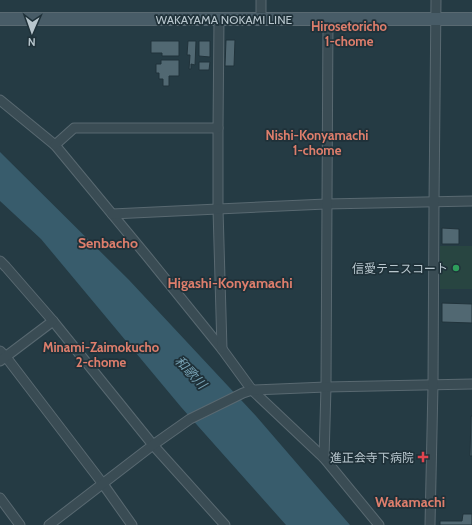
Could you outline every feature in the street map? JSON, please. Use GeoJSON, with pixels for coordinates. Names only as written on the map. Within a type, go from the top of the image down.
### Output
{"type":"FeatureCollection","features":[{"type":"Feature","properties":{"kind":"main road","name":"WAKAYAMA NOKAMI LINE"},"geometry":{"type":"LineString","coordinates":[[0,19],[472,19]]}},
{"type":"Feature","properties":{"kind":"street"},"geometry":{"type":"LineString","coordinates":[[261,0],[261,19]]}},
{"type":"Feature","properties":{"kind":"street"},"geometry":{"type":"LineString","coordinates":[[430,525],[433,385],[436,0]]}},
{"type":"Feature","properties":{"kind":"street"},"geometry":{"type":"LineString","coordinates":[[219,19],[218,208],[222,349]]}},
{"type":"Feature","properties":{"kind":"street"},"geometry":{"type":"LineString","coordinates":[[324,458],[326,387],[328,19]]}},
{"type":"Feature","properties":{"kind":"street"},"geometry":{"type":"LineString","coordinates":[[0,100],[55,145],[222,349],[247,392],[324,458],[379,525]]}},
{"type":"Feature","properties":{"kind":"street"},"geometry":{"type":"LineString","coordinates":[[55,145],[74,128],[218,128]]}},
{"type":"Feature","properties":{"kind":"street"},"geometry":{"type":"LineString","coordinates":[[112,214],[326,204],[472,202]]}},
{"type":"Feature","properties":{"kind":"street"},"geometry":{"type":"LineString","coordinates":[[0,261],[54,321],[153,445],[225,525]]}},
{"type":"Feature","properties":{"kind":"street"},"geometry":{"type":"LineString","coordinates":[[54,321],[2,357],[104,484],[132,525]]}},
{"type":"Feature","properties":{"kind":"street"},"geometry":{"type":"LineString","coordinates":[[49,525],[153,445],[190,419],[247,392],[326,387],[472,384]]}},
{"type":"Feature","properties":{"kind":"street"},"geometry":{"type":"LineString","coordinates":[[0,498],[20,525]]}},
{"type":"Feature","properties":{"kind":"green space","name":"信愛テニスコート"},"geometry":{"type":"Polygon","coordinates":[[[440,246],[472,246],[472,289],[440,289],[440,246]]]}},
{"type":"Feature","properties":{"kind":"water","name":"和歌川"},"geometry":{"type":"Polygon","coordinates":[[[0,152],[129,280],[256,416],[350,525],[286,525],[181,407],[41,239],[0,201],[0,152]]]}},
{"type":"Feature","properties":{"kind":"building"},"geometry":{"type":"Polygon","coordinates":[[[226,40],[235,40],[234,66],[225,66],[226,40]]]}},
{"type":"Feature","properties":{"kind":"building"},"geometry":{"type":"Polygon","coordinates":[[[151,41],[179,41],[179,56],[162,56],[162,53],[151,53],[151,41]]]}},
{"type":"Feature","properties":{"kind":"building"},"geometry":{"type":"Polygon","coordinates":[[[188,41],[196,41],[195,65],[191,64],[191,69],[189,69],[190,55],[187,55],[188,41]]]}},
{"type":"Feature","properties":{"kind":"building"},"geometry":{"type":"Polygon","coordinates":[[[199,41],[210,41],[210,57],[199,56],[199,41]]]}},
{"type":"Feature","properties":{"kind":"building"},"geometry":{"type":"Polygon","coordinates":[[[161,60],[179,60],[179,76],[169,76],[169,86],[163,86],[163,79],[159,79],[159,73],[156,73],[156,64],[161,64],[161,60]]]}},
{"type":"Feature","properties":{"kind":"building"},"geometry":{"type":"Polygon","coordinates":[[[199,62],[210,62],[209,70],[199,70],[199,62]]]}},
{"type":"Feature","properties":{"kind":"building"},"geometry":{"type":"Polygon","coordinates":[[[442,228],[459,229],[459,244],[442,244],[442,228]]]}},
{"type":"Feature","properties":{"kind":"building"},"geometry":{"type":"Polygon","coordinates":[[[442,303],[472,304],[472,323],[442,322],[442,303]]]}},
{"type":"Feature","properties":{"kind":"building"},"geometry":{"type":"Polygon","coordinates":[[[471,416],[472,456],[470,456],[471,416]]]}},
{"type":"Feature","properties":{"kind":"building"},"geometry":{"type":"Polygon","coordinates":[[[463,514],[472,514],[472,525],[440,525],[440,521],[462,521],[463,514]]]}},
{"type":"Feature","properties":{"kind":"place","name":"信愛テニスコート"},"geometry":{"type":"Point","coordinates":[456,268]}},
{"type":"Feature","properties":{"kind":"place","name":"進正会寺下病院"},"geometry":{"type":"Point","coordinates":[423,457]}},
{"type":"Feature","properties":{"kind":"district","name":"Hirosetoricho 1-chome"},"geometry":{"type":"Point","coordinates":[349,34]}},
{"type":"Feature","properties":{"kind":"district","name":"Nishi-Konyamachi 1-chome"},"geometry":{"type":"Point","coordinates":[317,142]}},
{"type":"Feature","properties":{"kind":"district","name":"Senbacho"},"geometry":{"type":"Point","coordinates":[108,243]}},
{"type":"Feature","properties":{"kind":"district","name":"Higashi-Konyamachi"},"geometry":{"type":"Point","coordinates":[230,283]}},
{"type":"Feature","properties":{"kind":"district","name":"Minami-Zaimokucho 2-chome"},"geometry":{"type":"Point","coordinates":[101,354]}},
{"type":"Feature","properties":{"kind":"district","name":"Wakamachi"},"geometry":{"type":"Point","coordinates":[410,502]}}]}
